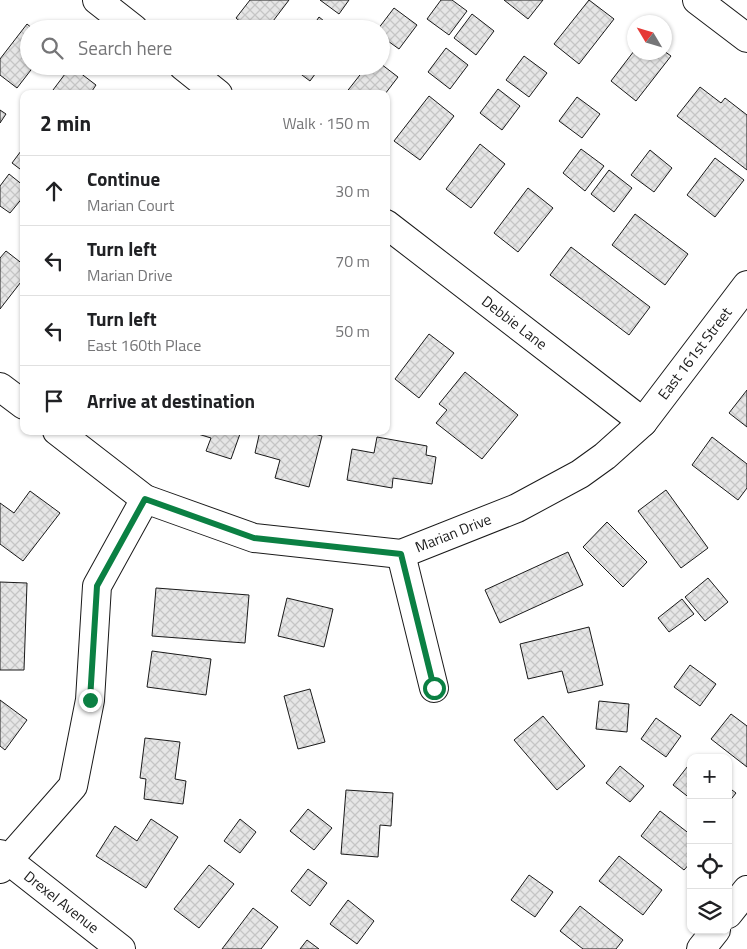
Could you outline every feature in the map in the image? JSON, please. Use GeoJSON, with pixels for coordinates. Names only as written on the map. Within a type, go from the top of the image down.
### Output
{"type":"FeatureCollection","features":[{"type":"Feature","properties":{"kind":"street"},"geometry":{"type":"LineString","coordinates":[[97,0],[123,20]]}},
{"type":"Feature","properties":{"kind":"street"},"geometry":{"type":"LineString","coordinates":[[698,0],[747,38]]}},
{"type":"Feature","properties":{"kind":"street"},"geometry":{"type":"LineString","coordinates":[[194,75],[213,90]]}},
{"type":"Feature","properties":{"kind":"street","name":"Debbie Lane"},"geometry":{"type":"LineString","coordinates":[[390,227],[643,422]]}},
{"type":"Feature","properties":{"kind":"street","name":"East 161st Street"},"geometry":{"type":"LineString","coordinates":[[643,422],[747,285]]}},
{"type":"Feature","properties":{"kind":"street"},"geometry":{"type":"LineString","coordinates":[[0,387],[20,402]]}},
{"type":"Feature","properties":{"kind":"street","name":"Marian Drive"},"geometry":{"type":"LineString","coordinates":[[62,435],[145,499],[254,538],[401,554],[517,508],[556,488],[605,456],[643,422]]}},
{"type":"Feature","properties":{"kind":"street"},"geometry":{"type":"LineString","coordinates":[[2,861],[73,786],[90,700],[97,586],[145,499]]}},
{"type":"Feature","properties":{"kind":"street"},"geometry":{"type":"LineString","coordinates":[[401,554],[434,688]]}},
{"type":"Feature","properties":{"kind":"street","name":"Drexel Avenue"},"geometry":{"type":"LineString","coordinates":[[2,861],[121,949]]}},
{"type":"Feature","properties":{"kind":"street"},"geometry":{"type":"LineString","coordinates":[[732,909],[747,890]]}},
{"type":"Feature","properties":{"kind":"street"},"geometry":{"type":"LineString","coordinates":[[701,949],[713,934]]}},
{"type":"Feature","properties":{"kind":"building"},"geometry":{"type":"Polygon","coordinates":[[[250,0],[289,0],[274,20],[238,20],[236,18],[250,0]]]}},
{"type":"Feature","properties":{"kind":"building"},"geometry":{"type":"Polygon","coordinates":[[[320,0],[349,0],[339,14],[320,0]]]}},
{"type":"Feature","properties":{"kind":"building"},"geometry":{"type":"Polygon","coordinates":[[[441,0],[452,0],[467,11],[449,35],[427,19],[441,0]]]}},
{"type":"Feature","properties":{"kind":"building"},"geometry":{"type":"Polygon","coordinates":[[[504,0],[543,0],[528,19],[504,0]]]}},
{"type":"Feature","properties":{"kind":"building"},"geometry":{"type":"Polygon","coordinates":[[[589,0],[614,19],[579,64],[554,44],[589,0]]]}},
{"type":"Feature","properties":{"kind":"building"},"geometry":{"type":"Polygon","coordinates":[[[394,8],[417,25],[399,49],[390,42],[390,20],[385,20],[394,8]]]}},
{"type":"Feature","properties":{"kind":"building"},"geometry":{"type":"Polygon","coordinates":[[[472,14],[494,31],[476,55],[454,38],[472,14]]]}},
{"type":"Feature","properties":{"kind":"building"},"geometry":{"type":"Polygon","coordinates":[[[20,33],[20,75],[27,75],[17,88],[0,75],[0,59],[20,33]]]}},
{"type":"Feature","properties":{"kind":"building"},"geometry":{"type":"Polygon","coordinates":[[[446,48],[468,65],[450,89],[428,72],[446,48]]]}},
{"type":"Feature","properties":{"kind":"building"},"geometry":{"type":"Polygon","coordinates":[[[524,56],[547,73],[529,97],[506,80],[524,56]]]}},
{"type":"Feature","properties":{"kind":"building"},"geometry":{"type":"Polygon","coordinates":[[[627,60],[668,60],[636,101],[611,81],[627,60]]]}},
{"type":"Feature","properties":{"kind":"building"},"geometry":{"type":"Polygon","coordinates":[[[390,71],[398,77],[388,90],[348,90],[360,75],[390,75],[390,71]]]}},
{"type":"Feature","properties":{"kind":"building"},"geometry":{"type":"Polygon","coordinates":[[[64,75],[83,75],[96,85],[93,90],[53,90],[64,75]]]}},
{"type":"Feature","properties":{"kind":"building"},"geometry":{"type":"Polygon","coordinates":[[[302,75],[314,75],[310,81],[302,75]]]}},
{"type":"Feature","properties":{"kind":"building"},"geometry":{"type":"Polygon","coordinates":[[[700,87],[721,103],[725,98],[747,115],[747,170],[677,116],[700,87]]]}},
{"type":"Feature","properties":{"kind":"building"},"geometry":{"type":"Polygon","coordinates":[[[498,89],[520,106],[502,130],[480,113],[498,89]]]}},
{"type":"Feature","properties":{"kind":"building"},"geometry":{"type":"Polygon","coordinates":[[[429,96],[454,116],[420,160],[394,141],[429,96]]]}},
{"type":"Feature","properties":{"kind":"building"},"geometry":{"type":"Polygon","coordinates":[[[577,97],[600,114],[582,138],[559,121],[577,97]]]}},
{"type":"Feature","properties":{"kind":"building"},"geometry":{"type":"Polygon","coordinates":[[[0,110],[6,114],[0,123],[0,110]]]}},
{"type":"Feature","properties":{"kind":"building"},"geometry":{"type":"Polygon","coordinates":[[[480,144],[505,164],[471,208],[446,189],[480,144]]]}},
{"type":"Feature","properties":{"kind":"building"},"geometry":{"type":"Polygon","coordinates":[[[581,149],[604,166],[585,191],[563,173],[581,149]]]}},
{"type":"Feature","properties":{"kind":"building"},"geometry":{"type":"Polygon","coordinates":[[[650,150],[672,168],[654,192],[631,175],[650,150]]]}},
{"type":"Feature","properties":{"kind":"building"},"geometry":{"type":"Polygon","coordinates":[[[20,152],[20,169],[12,163],[20,152]]]}},
{"type":"Feature","properties":{"kind":"building"},"geometry":{"type":"Polygon","coordinates":[[[715,158],[744,180],[715,217],[687,195],[715,158]]]}},
{"type":"Feature","properties":{"kind":"building"},"geometry":{"type":"Polygon","coordinates":[[[609,170],[632,188],[614,212],[591,194],[609,170]]]}},
{"type":"Feature","properties":{"kind":"building"},"geometry":{"type":"Polygon","coordinates":[[[9,174],[20,183],[20,201],[10,213],[0,206],[0,186],[9,174]]]}},
{"type":"Feature","properties":{"kind":"building"},"geometry":{"type":"Polygon","coordinates":[[[528,188],[553,208],[518,252],[494,233],[528,188]]]}},
{"type":"Feature","properties":{"kind":"building"},"geometry":{"type":"Polygon","coordinates":[[[635,214],[688,254],[665,285],[612,245],[635,214]]]}},
{"type":"Feature","properties":{"kind":"building"},"geometry":{"type":"Polygon","coordinates":[[[571,247],[650,307],[629,335],[550,275],[571,247]]]}},
{"type":"Feature","properties":{"kind":"building"},"geometry":{"type":"Polygon","coordinates":[[[6,251],[20,262],[20,283],[0,309],[0,258],[6,251]]]}},
{"type":"Feature","properties":{"kind":"building"},"geometry":{"type":"Polygon","coordinates":[[[429,334],[454,353],[419,398],[395,379],[429,334]]]}},
{"type":"Feature","properties":{"kind":"building"},"geometry":{"type":"Polygon","coordinates":[[[465,372],[518,415],[482,459],[436,423],[447,410],[439,404],[465,372]]]}},
{"type":"Feature","properties":{"kind":"building"},"geometry":{"type":"Polygon","coordinates":[[[747,390],[747,427],[729,413],[747,390]]]}},
{"type":"Feature","properties":{"kind":"building"},"geometry":{"type":"Polygon","coordinates":[[[201,435],[240,435],[231,459],[206,451],[211,438],[201,435]]]}},
{"type":"Feature","properties":{"kind":"building"},"geometry":{"type":"Polygon","coordinates":[[[259,435],[322,436],[309,487],[275,478],[280,460],[255,453],[259,435]]]}},
{"type":"Feature","properties":{"kind":"building"},"geometry":{"type":"Polygon","coordinates":[[[377,437],[427,446],[426,455],[436,457],[432,484],[393,478],[392,488],[347,480],[352,449],[374,453],[377,437]]]}},
{"type":"Feature","properties":{"kind":"building"},"geometry":{"type":"Polygon","coordinates":[[[712,437],[747,464],[747,488],[738,500],[692,465],[712,437]]]}},
{"type":"Feature","properties":{"kind":"building"},"geometry":{"type":"Polygon","coordinates":[[[666,490],[708,548],[681,568],[638,511],[666,490]]]}},
{"type":"Feature","properties":{"kind":"building"},"geometry":{"type":"Polygon","coordinates":[[[30,491],[60,513],[23,561],[0,544],[0,503],[14,513],[30,491]]]}},
{"type":"Feature","properties":{"kind":"building"},"geometry":{"type":"Polygon","coordinates":[[[607,522],[647,562],[623,587],[583,547],[607,522]]]}},
{"type":"Feature","properties":{"kind":"building"},"geometry":{"type":"Polygon","coordinates":[[[568,552],[583,585],[500,623],[485,590],[568,552]]]}},
{"type":"Feature","properties":{"kind":"building"},"geometry":{"type":"Polygon","coordinates":[[[708,578],[728,602],[705,621],[685,597],[708,578]]]}},
{"type":"Feature","properties":{"kind":"building"},"geometry":{"type":"Polygon","coordinates":[[[0,582],[27,583],[24,670],[0,670],[0,582]]]}},
{"type":"Feature","properties":{"kind":"building"},"geometry":{"type":"Polygon","coordinates":[[[156,588],[249,595],[245,643],[152,636],[156,588]]]}},
{"type":"Feature","properties":{"kind":"building"},"geometry":{"type":"Polygon","coordinates":[[[287,598],[333,609],[324,647],[278,636],[287,598]]]}},
{"type":"Feature","properties":{"kind":"building"},"geometry":{"type":"Polygon","coordinates":[[[682,599],[694,614],[669,632],[658,618],[682,599]]]}},
{"type":"Feature","properties":{"kind":"building"},"geometry":{"type":"Polygon","coordinates":[[[589,627],[603,685],[568,693],[562,671],[528,679],[520,644],[589,627]]]}},
{"type":"Feature","properties":{"kind":"building"},"geometry":{"type":"Polygon","coordinates":[[[152,651],[211,659],[206,695],[147,687],[152,651]]]}},
{"type":"Feature","properties":{"kind":"building"},"geometry":{"type":"Polygon","coordinates":[[[690,665],[716,684],[700,706],[674,687],[690,665]]]}},
{"type":"Feature","properties":{"kind":"building"},"geometry":{"type":"Polygon","coordinates":[[[310,689],[325,742],[298,749],[284,696],[310,689]]]}},
{"type":"Feature","properties":{"kind":"building"},"geometry":{"type":"Polygon","coordinates":[[[0,700],[27,720],[5,750],[0,746],[0,700]]]}},
{"type":"Feature","properties":{"kind":"building"},"geometry":{"type":"Polygon","coordinates":[[[599,701],[629,704],[627,732],[596,729],[599,701]]]}},
{"type":"Feature","properties":{"kind":"building"},"geometry":{"type":"Polygon","coordinates":[[[731,714],[747,726],[747,767],[732,754],[711,739],[731,714]]]}},
{"type":"Feature","properties":{"kind":"building"},"geometry":{"type":"Polygon","coordinates":[[[543,716],[585,766],[557,790],[514,740],[543,716]]]}},
{"type":"Feature","properties":{"kind":"building"},"geometry":{"type":"Polygon","coordinates":[[[656,718],[681,736],[666,757],[641,739],[656,718]]]}},
{"type":"Feature","properties":{"kind":"building"},"geometry":{"type":"Polygon","coordinates":[[[145,738],[180,742],[175,779],[186,781],[183,804],[144,799],[146,779],[140,778],[145,738]]]}},
{"type":"Feature","properties":{"kind":"building"},"geometry":{"type":"Polygon","coordinates":[[[620,766],[644,786],[630,802],[606,783],[620,766]]]}},
{"type":"Feature","properties":{"kind":"building"},"geometry":{"type":"Polygon","coordinates":[[[687,767],[687,796],[673,785],[687,767]]]}},
{"type":"Feature","properties":{"kind":"building"},"geometry":{"type":"Polygon","coordinates":[[[346,790],[393,793],[391,826],[380,825],[378,857],[341,854],[346,790]]]}},
{"type":"Feature","properties":{"kind":"building"},"geometry":{"type":"Polygon","coordinates":[[[732,790],[736,793],[732,798],[732,790]]]}},
{"type":"Feature","properties":{"kind":"building"},"geometry":{"type":"Polygon","coordinates":[[[308,809],[332,828],[314,850],[290,831],[308,809]]]}},
{"type":"Feature","properties":{"kind":"building"},"geometry":{"type":"Polygon","coordinates":[[[660,811],[687,832],[687,867],[684,870],[641,836],[660,811]]]}},
{"type":"Feature","properties":{"kind":"building"},"geometry":{"type":"Polygon","coordinates":[[[151,819],[178,837],[146,888],[96,856],[115,826],[137,841],[151,819]]]}},
{"type":"Feature","properties":{"kind":"building"},"geometry":{"type":"Polygon","coordinates":[[[240,819],[256,832],[240,853],[224,841],[240,819]]]}},
{"type":"Feature","properties":{"kind":"building"},"geometry":{"type":"Polygon","coordinates":[[[619,856],[662,890],[643,915],[599,881],[619,856]]]}},
{"type":"Feature","properties":{"kind":"building"},"geometry":{"type":"Polygon","coordinates":[[[209,865],[234,884],[199,928],[174,909],[209,865]]]}},
{"type":"Feature","properties":{"kind":"building"},"geometry":{"type":"Polygon","coordinates":[[[308,869],[327,883],[310,906],[291,891],[308,869]]]}},
{"type":"Feature","properties":{"kind":"building"},"geometry":{"type":"Polygon","coordinates":[[[529,875],[553,892],[535,917],[511,900],[529,875]]]}},
{"type":"Feature","properties":{"kind":"building"},"geometry":{"type":"Polygon","coordinates":[[[348,900],[374,921],[357,944],[330,924],[348,900]]]}},
{"type":"Feature","properties":{"kind":"building"},"geometry":{"type":"Polygon","coordinates":[[[580,906],[623,940],[616,949],[583,949],[560,931],[580,906]]]}},
{"type":"Feature","properties":{"kind":"building"},"geometry":{"type":"Polygon","coordinates":[[[253,908],[278,927],[261,949],[222,949],[253,908]]]}},
{"type":"Feature","properties":{"kind":"building"},"geometry":{"type":"Polygon","coordinates":[[[307,940],[319,949],[300,949],[307,940]]]}},
{"type":"Feature","properties":{"kind":"route"},"geometry":{"type":"LineString","coordinates":[[90,700],[97,586],[145,499],[254,538],[401,554],[434,688]]}}]}
